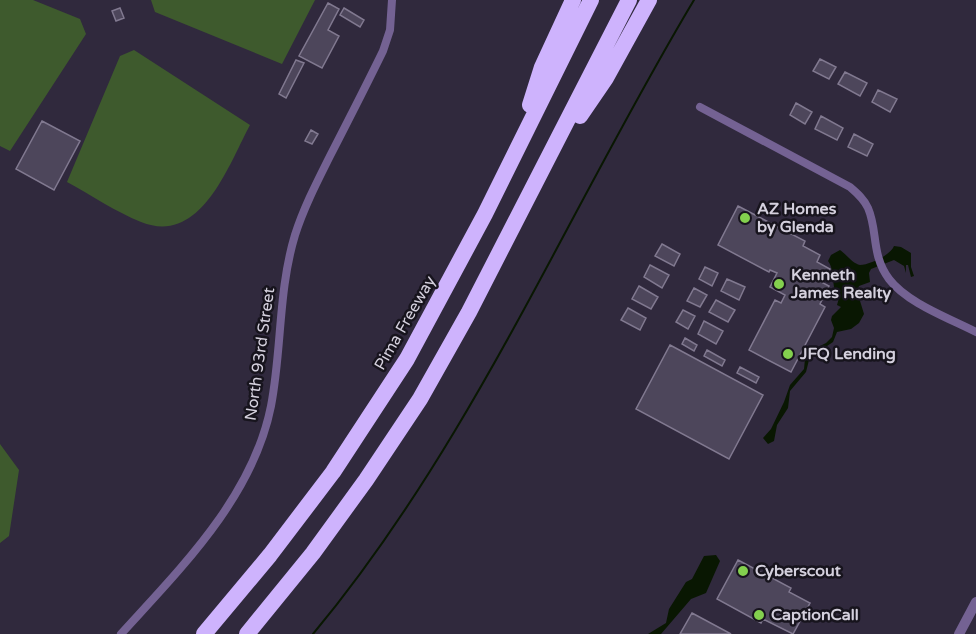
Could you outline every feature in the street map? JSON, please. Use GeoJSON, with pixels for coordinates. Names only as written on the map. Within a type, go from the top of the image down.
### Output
{"type":"FeatureCollection","features":[{"type":"Feature","properties":{"kind":"highway"},"geometry":{"type":"LineString","coordinates":[[513,157],[542,67],[573,0]]}},
{"type":"Feature","properties":{"kind":"highway","name":"Pima Freeway"},"geometry":{"type":"LineString","coordinates":[[204,634],[302,514],[407,359],[465,252],[591,0]]}},
{"type":"Feature","properties":{"kind":"highway"},"geometry":{"type":"LineString","coordinates":[[247,634],[313,553],[420,399],[469,312],[628,0]]}},
{"type":"Feature","properties":{"kind":"highway"},"geometry":{"type":"LineString","coordinates":[[544,168],[606,78],[649,0]]}},
{"type":"Feature","properties":{"kind":"street","name":"North 93rd Street"},"geometry":{"type":"LineString","coordinates":[[121,634],[214,526],[248,472],[271,404],[283,287],[295,234],[307,203],[384,51],[390,30],[393,0]]}},
{"type":"Feature","properties":{"kind":"street"},"geometry":{"type":"LineString","coordinates":[[700,107],[850,187],[868,208],[876,252],[888,279],[905,294],[976,332]]}},
{"type":"Feature","properties":{"kind":"street"},"geometry":{"type":"LineString","coordinates":[[959,634],[976,602]]}},
{"type":"Feature","properties":{"kind":"green space"},"geometry":{"type":"Polygon","coordinates":[[[0,0],[33,0],[80,19],[86,34],[10,151],[0,146],[0,0]]]}},
{"type":"Feature","properties":{"kind":"green space"},"geometry":{"type":"Polygon","coordinates":[[[151,0],[315,0],[282,64],[155,12],[151,0]]]}},
{"type":"Feature","properties":{"kind":"green space"},"geometry":{"type":"Polygon","coordinates":[[[134,50],[250,125],[222,180],[210,198],[196,213],[180,223],[162,226],[141,222],[67,182],[120,56],[134,50]]]}},
{"type":"Feature","properties":{"kind":"green space"},"geometry":{"type":"Polygon","coordinates":[[[0,444],[19,470],[9,536],[0,543],[0,444]]]}},
{"type":"Feature","properties":{"kind":"shaded area"},"geometry":{"type":"Polygon","coordinates":[[[894,246],[911,253],[911,267],[914,276],[911,277],[908,265],[906,265],[906,273],[904,266],[894,260],[871,269],[870,282],[859,286],[857,291],[864,314],[859,323],[851,329],[837,332],[833,342],[824,348],[824,351],[810,356],[806,372],[790,391],[788,408],[777,425],[774,441],[768,444],[763,438],[771,429],[790,385],[804,369],[805,359],[810,351],[826,343],[832,337],[834,328],[832,316],[841,307],[837,305],[839,298],[828,261],[831,255],[840,250],[855,263],[864,265],[884,256],[894,246]]]}},
{"type":"Feature","properties":{"kind":"shaded area"},"geometry":{"type":"Polygon","coordinates":[[[716,555],[720,561],[706,593],[691,599],[661,634],[648,634],[666,623],[669,609],[686,582],[692,579],[704,556],[716,555]]]}},
{"type":"Feature","properties":{"kind":"building"},"geometry":{"type":"Polygon","coordinates":[[[328,3],[339,9],[328,30],[339,36],[322,68],[299,56],[328,3]]]}},
{"type":"Feature","properties":{"kind":"building"},"geometry":{"type":"Polygon","coordinates":[[[120,8],[124,18],[116,21],[112,11],[120,8]]]}},
{"type":"Feature","properties":{"kind":"building"},"geometry":{"type":"Polygon","coordinates":[[[344,8],[364,20],[360,27],[340,15],[344,8]]]}},
{"type":"Feature","properties":{"kind":"building"},"geometry":{"type":"Polygon","coordinates":[[[820,59],[836,67],[829,79],[813,71],[820,59]]]}},
{"type":"Feature","properties":{"kind":"building"},"geometry":{"type":"Polygon","coordinates":[[[296,60],[304,63],[286,98],[279,94],[296,60]]]}},
{"type":"Feature","properties":{"kind":"building"},"geometry":{"type":"Polygon","coordinates":[[[845,72],[867,83],[860,96],[838,84],[845,72]]]}},
{"type":"Feature","properties":{"kind":"building"},"geometry":{"type":"Polygon","coordinates":[[[878,90],[897,99],[890,112],[872,102],[878,90]]]}},
{"type":"Feature","properties":{"kind":"building"},"geometry":{"type":"Polygon","coordinates":[[[796,103],[812,112],[805,124],[790,115],[796,103]]]}},
{"type":"Feature","properties":{"kind":"building"},"geometry":{"type":"Polygon","coordinates":[[[821,116],[843,128],[837,140],[815,129],[821,116]]]}},
{"type":"Feature","properties":{"kind":"building"},"geometry":{"type":"Polygon","coordinates":[[[42,121],[80,141],[54,190],[16,169],[42,121]]]}},
{"type":"Feature","properties":{"kind":"building"},"geometry":{"type":"Polygon","coordinates":[[[311,130],[318,134],[312,144],[305,141],[311,130]]]}},
{"type":"Feature","properties":{"kind":"building"},"geometry":{"type":"Polygon","coordinates":[[[854,134],[873,144],[867,156],[848,147],[854,134]]]}},
{"type":"Feature","properties":{"kind":"building"},"geometry":{"type":"Polygon","coordinates":[[[738,206],[805,241],[803,246],[820,255],[817,262],[830,269],[823,283],[829,286],[820,304],[825,307],[791,372],[749,350],[775,300],[781,303],[785,295],[770,287],[777,273],[770,270],[769,272],[718,245],[738,206]]]}},
{"type":"Feature","properties":{"kind":"building"},"geometry":{"type":"Polygon","coordinates":[[[662,244],[680,254],[674,266],[655,256],[662,244]]]}},
{"type":"Feature","properties":{"kind":"building"},"geometry":{"type":"Polygon","coordinates":[[[650,265],[669,275],[662,288],[644,277],[650,265]]]}},
{"type":"Feature","properties":{"kind":"building"},"geometry":{"type":"Polygon","coordinates":[[[705,267],[718,273],[712,286],[699,279],[705,267]]]}},
{"type":"Feature","properties":{"kind":"building"},"geometry":{"type":"Polygon","coordinates":[[[727,279],[745,287],[739,300],[721,291],[727,279]]]}},
{"type":"Feature","properties":{"kind":"building"},"geometry":{"type":"Polygon","coordinates":[[[639,286],[658,297],[651,309],[632,299],[639,286]]]}},
{"type":"Feature","properties":{"kind":"building"},"geometry":{"type":"Polygon","coordinates":[[[694,288],[707,295],[700,307],[687,301],[694,288]]]}},
{"type":"Feature","properties":{"kind":"building"},"geometry":{"type":"Polygon","coordinates":[[[716,300],[735,310],[728,322],[709,312],[716,300]]]}},
{"type":"Feature","properties":{"kind":"building"},"geometry":{"type":"Polygon","coordinates":[[[628,308],[646,318],[640,330],[621,320],[628,308]]]}},
{"type":"Feature","properties":{"kind":"building"},"geometry":{"type":"Polygon","coordinates":[[[683,310],[695,316],[688,329],[676,322],[683,310]]]}},
{"type":"Feature","properties":{"kind":"building"},"geometry":{"type":"Polygon","coordinates":[[[704,321],[723,331],[716,344],[698,334],[704,321]]]}},
{"type":"Feature","properties":{"kind":"building"},"geometry":{"type":"Polygon","coordinates":[[[685,338],[697,345],[694,351],[682,344],[685,338]]]}},
{"type":"Feature","properties":{"kind":"building"},"geometry":{"type":"Polygon","coordinates":[[[670,345],[763,395],[729,459],[636,409],[670,345]]]}},
{"type":"Feature","properties":{"kind":"building"},"geometry":{"type":"Polygon","coordinates":[[[707,350],[725,360],[722,366],[704,356],[707,350]]]}},
{"type":"Feature","properties":{"kind":"building"},"geometry":{"type":"Polygon","coordinates":[[[740,367],[759,377],[756,383],[737,373],[740,367]]]}},
{"type":"Feature","properties":{"kind":"building"},"geometry":{"type":"Polygon","coordinates":[[[738,560],[791,588],[789,592],[810,603],[793,634],[763,619],[761,623],[717,599],[738,560]]]}},
{"type":"Feature","properties":{"kind":"building"},"geometry":{"type":"Polygon","coordinates":[[[692,613],[731,634],[680,634],[692,613]]]}},
{"type":"Feature","properties":{"kind":"waterway"},"geometry":{"type":"LineString","coordinates":[[313,634],[370,561],[422,484],[470,405],[694,0]]}},
{"type":"Feature","properties":{"kind":"place","name":"AZ Homes by Glenda"},"geometry":{"type":"Point","coordinates":[745,218]}},
{"type":"Feature","properties":{"kind":"place","name":"Kenneth James Realty"},"geometry":{"type":"Point","coordinates":[779,284]}},
{"type":"Feature","properties":{"kind":"place","name":"JFQ Lending"},"geometry":{"type":"Point","coordinates":[788,354]}},
{"type":"Feature","properties":{"kind":"place","name":"Cyberscout"},"geometry":{"type":"Point","coordinates":[743,571]}},
{"type":"Feature","properties":{"kind":"place","name":"CaptionCall"},"geometry":{"type":"Point","coordinates":[759,615]}}]}
